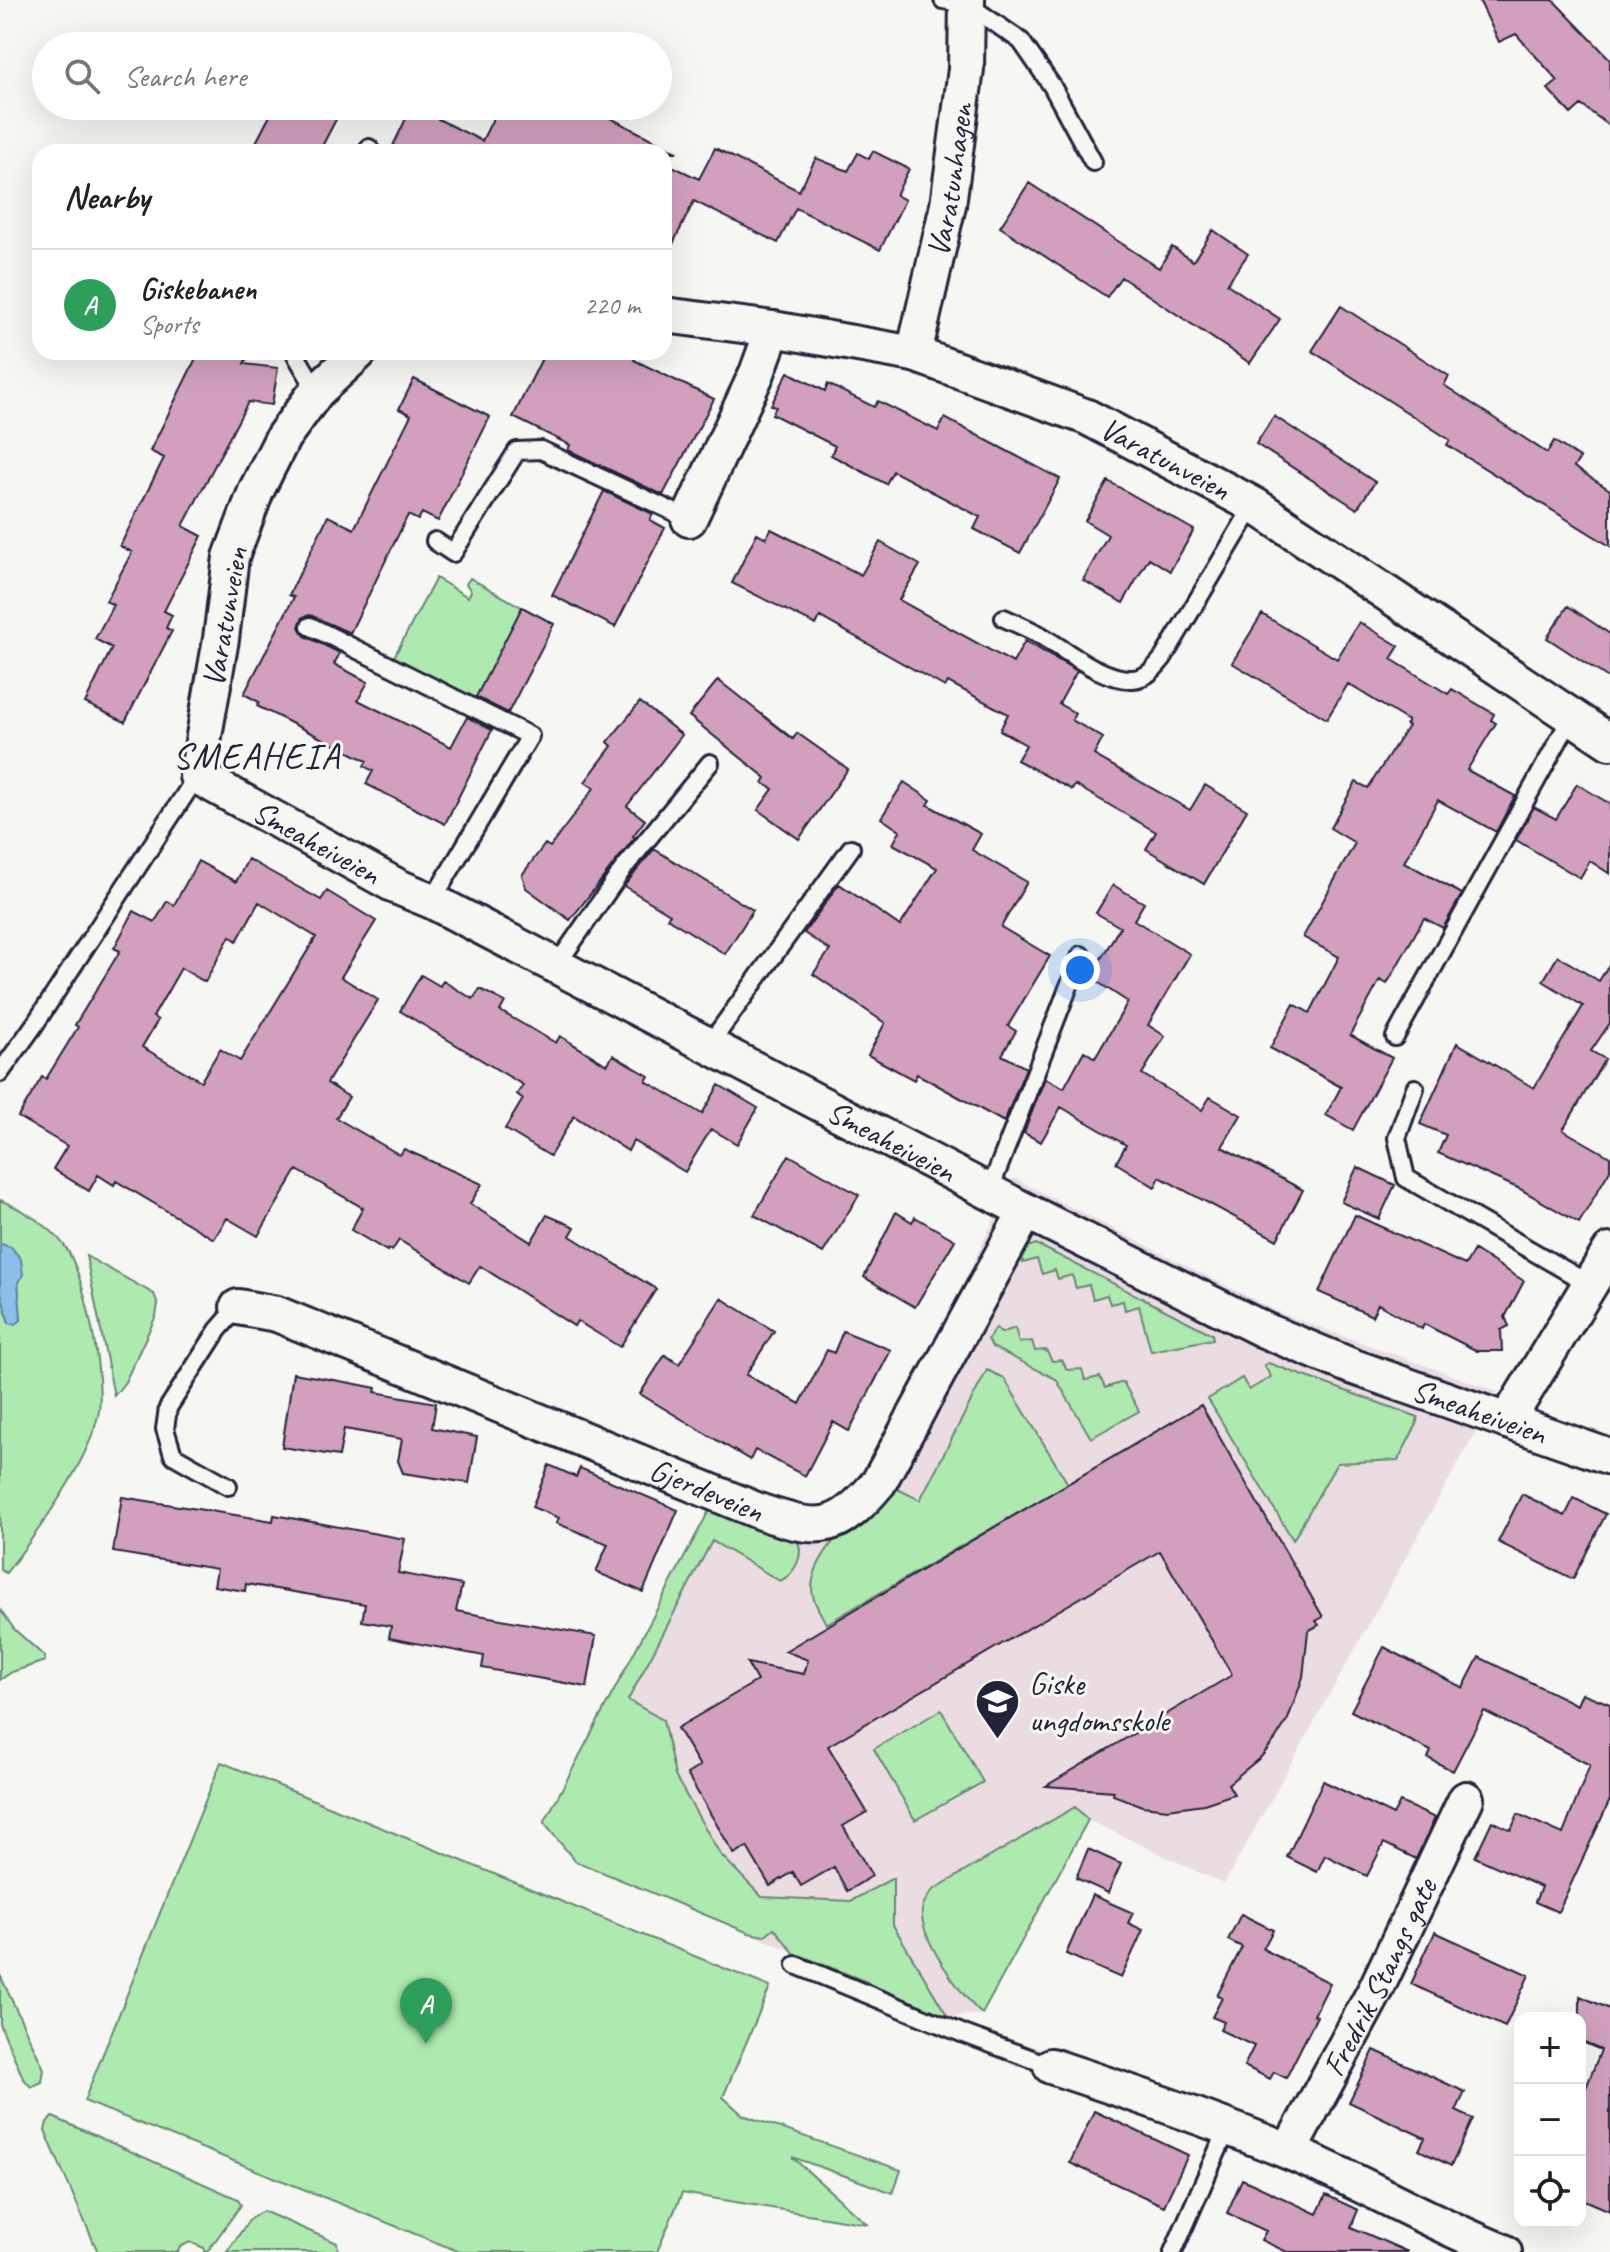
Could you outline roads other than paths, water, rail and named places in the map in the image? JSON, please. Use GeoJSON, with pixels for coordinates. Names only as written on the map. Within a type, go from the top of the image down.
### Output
{"type":"FeatureCollection","features":[{"type":"Feature","properties":{"kind":"street","name":"Varatunhagen"},"geometry":{"type":"LineString","coordinates":[[914,354],[948,205],[966,69],[959,1]]}},
{"type":"Feature","properties":{"kind":"street","name":"Varatunveien"},"geometry":{"type":"LineString","coordinates":[[672,316],[773,329],[914,354],[1087,417],[1254,505],[1610,742]]}},
{"type":"Feature","properties":{"kind":"street"},"geometry":{"type":"LineString","coordinates":[[689,519],[757,373],[773,329]]}},
{"type":"Feature","properties":{"kind":"street","name":"Varatunveien"},"geometry":{"type":"LineString","coordinates":[[197,776],[221,639],[231,557],[256,491],[283,437],[317,391],[350,360]]}},
{"type":"Feature","properties":{"kind":"street","name":"Smeaheiveien"},"geometry":{"type":"LineString","coordinates":[[197,776],[398,887],[432,901],[989,1192],[1264,1330],[1351,1366],[1610,1457]]}},
{"type":"Feature","properties":{"kind":"street","name":"Gjerdeveien"},"geometry":{"type":"LineString","coordinates":[[238,1307],[277,1314],[761,1512],[796,1523],[821,1526],[842,1519],[879,1482],[1026,1211]]}},
{"type":"Feature","properties":{"kind":"street"},"geometry":{"type":"LineString","coordinates":[[1507,1421],[1610,1251]]}},
{"type":"Feature","properties":{"kind":"street","name":"Fredrik Stangs gate"},"geometry":{"type":"LineString","coordinates":[[1289,2151],[1376,1989],[1466,1799]]}},
{"type":"Feature","properties":{"kind":"street"},"geometry":{"type":"LineString","coordinates":[[1051,2066],[1146,2097],[1289,2151],[1466,2237],[1504,2252]]}},
{"type":"Feature","properties":{"kind":"lane"},"geometry":{"type":"LineString","coordinates":[[959,1],[1021,41],[1052,86],[1093,162]]}},
{"type":"Feature","properties":{"kind":"lane"},"geometry":{"type":"LineString","coordinates":[[299,360],[317,391]]}},
{"type":"Feature","properties":{"kind":"lane"},"geometry":{"type":"LineString","coordinates":[[435,541],[453,553],[517,451],[541,450],[689,519]]}},
{"type":"Feature","properties":{"kind":"lane"},"geometry":{"type":"LineString","coordinates":[[1004,618],[1035,632],[1095,668],[1120,678],[1145,676],[1163,658],[1254,505]]}},
{"type":"Feature","properties":{"kind":"lane"},"geometry":{"type":"LineString","coordinates":[[310,626],[530,736],[432,901]]}},
{"type":"Feature","properties":{"kind":"lane"},"geometry":{"type":"LineString","coordinates":[[1395,1037],[1571,718]]}},
{"type":"Feature","properties":{"kind":"lane"},"geometry":{"type":"LineString","coordinates":[[556,966],[623,869],[710,763]]}},
{"type":"Feature","properties":{"kind":"lane"},"geometry":{"type":"LineString","coordinates":[[0,1073],[197,776]]}},
{"type":"Feature","properties":{"kind":"lane"},"geometry":{"type":"LineString","coordinates":[[709,1045],[851,848]]}},
{"type":"Feature","properties":{"kind":"lane"},"geometry":{"type":"LineString","coordinates":[[989,1192],[1081,955]]}},
{"type":"Feature","properties":{"kind":"lane"},"geometry":{"type":"LineString","coordinates":[[1415,1088],[1397,1138],[1406,1178],[1589,1284]]}},
{"type":"Feature","properties":{"kind":"lane"},"geometry":{"type":"LineString","coordinates":[[228,1486],[173,1455],[165,1429],[168,1408],[218,1330],[238,1307]]}},
{"type":"Feature","properties":{"kind":"lane"},"geometry":{"type":"LineString","coordinates":[[796,1965],[1051,2066]]}},
{"type":"Feature","properties":{"kind":"lane"},"geometry":{"type":"LineString","coordinates":[[1173,2252],[1227,2129]]}},
{"type":"Feature","properties":{"kind":"water"},"geometry":{"type":"Polygon","coordinates":[[[0,1244],[11,1247],[21,1259],[23,1275],[18,1282],[21,1320],[16,1324],[9,1323],[0,1289],[0,1244]]]}},
{"type":"Feature","properties":{"kind":"place","name":"Giske ungdomsskole"},"geometry":{"type":"Point","coordinates":[998,1740]}},
{"type":"Feature","properties":{"kind":"place","name":"Giskebanen"},"geometry":{"type":"Point","coordinates":[426,2044]}},
{"type":"Feature","properties":{"kind":"district","name":"SMEAHEIA"},"geometry":{"type":"Point","coordinates":[257,756]}}]}
